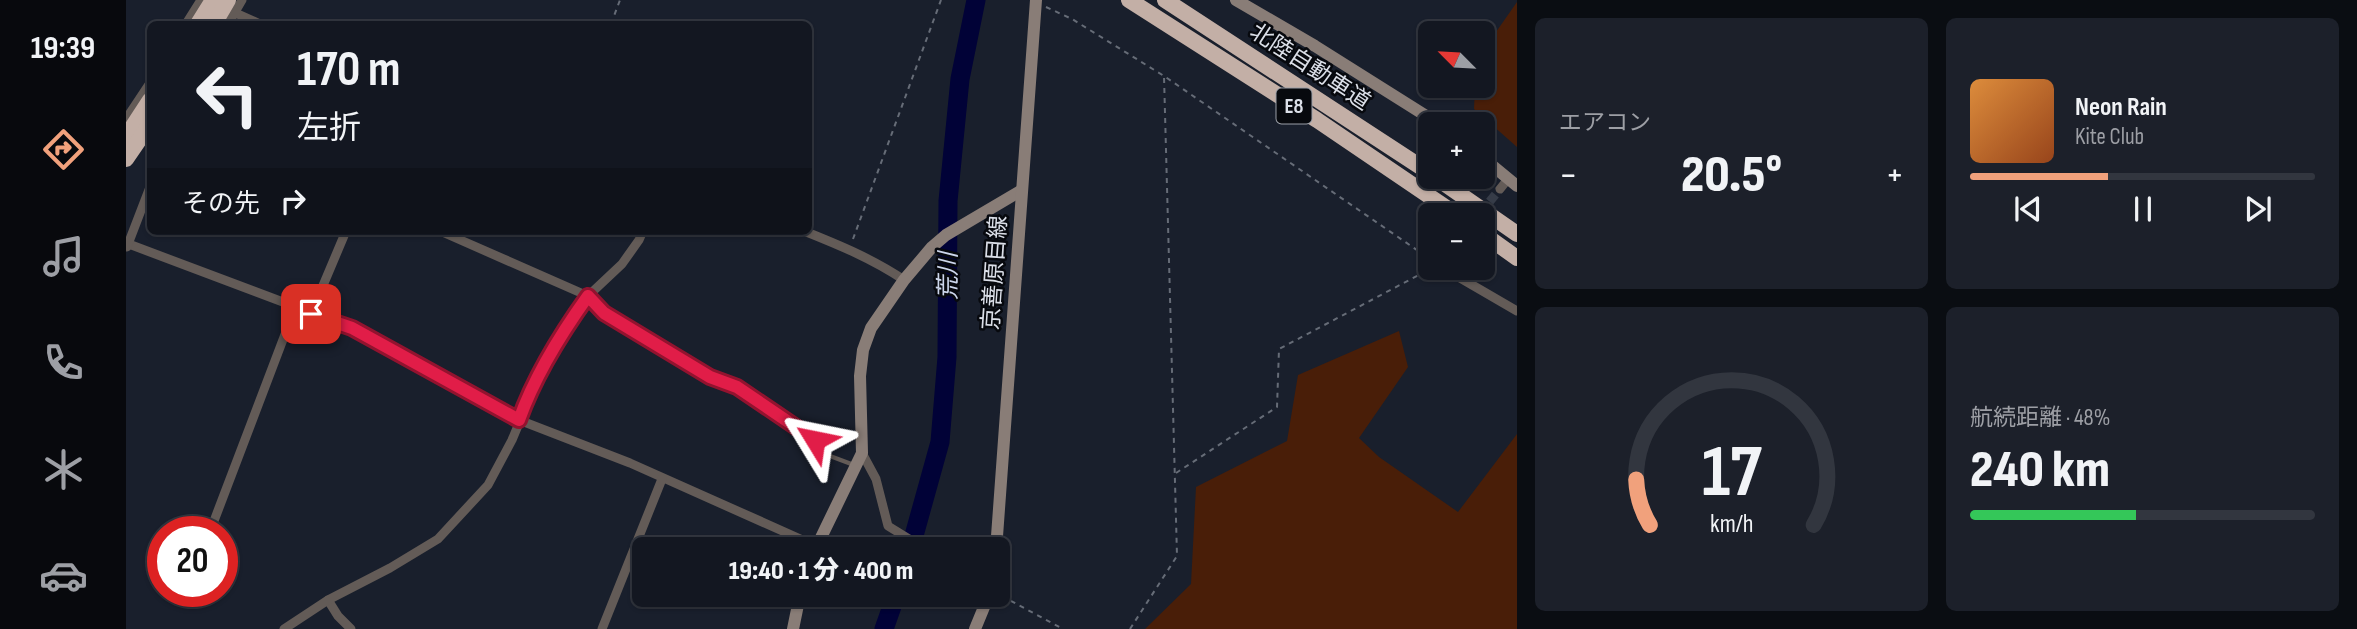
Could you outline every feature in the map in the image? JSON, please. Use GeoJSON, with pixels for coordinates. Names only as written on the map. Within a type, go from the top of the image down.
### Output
{"type":"FeatureCollection","features":[{"type":"Feature","properties":{"kind":"highway","name":"北陸自動車道"},"geometry":{"type":"LineString","coordinates":[[1129,0],[1317,120],[1439,203]]}},
{"type":"Feature","properties":{"kind":"highway","name":"北陸自動車道"},"geometry":{"type":"LineString","coordinates":[[1165,0],[1418,165]]}},
{"type":"Feature","properties":{"kind":"highway"},"geometry":{"type":"LineString","coordinates":[[201,21],[217,3]]}},
{"type":"Feature","properties":{"kind":"highway"},"geometry":{"type":"LineString","coordinates":[[214,21],[217,3]]}},
{"type":"Feature","properties":{"kind":"highway"},"geometry":{"type":"LineString","coordinates":[[126,137],[147,105]]}},
{"type":"Feature","properties":{"kind":"highway"},"geometry":{"type":"LineString","coordinates":[[126,159],[147,128]]}},
{"type":"Feature","properties":{"kind":"highway"},"geometry":{"type":"LineString","coordinates":[[1452,189],[1517,234]]}},
{"type":"Feature","properties":{"kind":"highway"},"geometry":{"type":"LineString","coordinates":[[1495,242],[1517,258]]}},
{"type":"Feature","properties":{"kind":"street"},"geometry":{"type":"LineString","coordinates":[[190,21],[217,3],[242,0]]}},
{"type":"Feature","properties":{"kind":"street"},"geometry":{"type":"LineString","coordinates":[[1236,0],[1420,112]]}},
{"type":"Feature","properties":{"kind":"street","name":"京善原目線"},"geometry":{"type":"LineString","coordinates":[[997,537],[1036,1]]}},
{"type":"Feature","properties":{"kind":"street"},"geometry":{"type":"LineString","coordinates":[[217,3],[226,21]]}},
{"type":"Feature","properties":{"kind":"street"},"geometry":{"type":"LineString","coordinates":[[217,3],[254,21]]}},
{"type":"Feature","properties":{"kind":"street"},"geometry":{"type":"LineString","coordinates":[[126,119],[147,88]]}},
{"type":"Feature","properties":{"kind":"street"},"geometry":{"type":"LineString","coordinates":[[1495,171],[1508,185]]}},
{"type":"Feature","properties":{"kind":"street"},"geometry":{"type":"LineString","coordinates":[[822,537],[862,453],[860,376],[863,351],[872,328],[904,280],[946,234],[1022,190]]}},
{"type":"Feature","properties":{"kind":"street"},"geometry":{"type":"LineString","coordinates":[[147,195],[127,245],[352,328],[519,420],[554,432],[791,537]]}},
{"type":"Feature","properties":{"kind":"street"},"geometry":{"type":"LineString","coordinates":[[812,234],[850,249],[904,280]]}},
{"type":"Feature","properties":{"kind":"street"},"geometry":{"type":"LineString","coordinates":[[311,314],[344,235]]}},
{"type":"Feature","properties":{"kind":"street"},"geometry":{"type":"LineString","coordinates":[[449,235],[588,296]]}},
{"type":"Feature","properties":{"kind":"street"},"geometry":{"type":"LineString","coordinates":[[284,629],[328,600],[438,539],[488,485],[512,440],[561,332],[588,296],[622,264],[641,235]]}},
{"type":"Feature","properties":{"kind":"street"},"geometry":{"type":"LineString","coordinates":[[1464,280],[1517,311]]}},
{"type":"Feature","properties":{"kind":"street"},"geometry":{"type":"LineString","coordinates":[[216,516],[295,308]]}},
{"type":"Feature","properties":{"kind":"street"},"geometry":{"type":"LineString","coordinates":[[862,453],[876,479],[888,526],[906,537]]}},
{"type":"Feature","properties":{"kind":"street"},"geometry":{"type":"LineString","coordinates":[[602,629],[662,479]]}},
{"type":"Feature","properties":{"kind":"street"},"geometry":{"type":"LineString","coordinates":[[328,600],[338,616],[351,629]]}},
{"type":"Feature","properties":{"kind":"street"},"geometry":{"type":"LineString","coordinates":[[793,629],[798,607]]}},
{"type":"Feature","properties":{"kind":"street"},"geometry":{"type":"LineString","coordinates":[[975,629],[984,607]]}},
{"type":"Feature","properties":{"kind":"lane"},"geometry":{"type":"LineString","coordinates":[[588,296],[604,313],[710,377],[737,387],[815,440],[830,456],[857,466]]}},
{"type":"Feature","properties":{"kind":"path"},"geometry":{"type":"LineString","coordinates":[[612,21],[620,0]]}},
{"type":"Feature","properties":{"kind":"path"},"geometry":{"type":"LineString","coordinates":[[850,249],[941,0]]}},
{"type":"Feature","properties":{"kind":"path"},"geometry":{"type":"LineString","coordinates":[[1036,1],[1072,19],[1164,76],[1418,251]]}},
{"type":"Feature","properties":{"kind":"path"},"geometry":{"type":"LineString","coordinates":[[1130,629],[1177,556],[1164,76]]}},
{"type":"Feature","properties":{"kind":"path"},"geometry":{"type":"LineString","coordinates":[[1175,473],[1277,407],[1279,349],[1418,275]]}},
{"type":"Feature","properties":{"kind":"path"},"geometry":{"type":"LineString","coordinates":[[1010,600],[1063,629]]}},
{"type":"Feature","properties":{"kind":"shaded area"},"geometry":{"type":"Polygon","coordinates":[[[1517,2],[1517,147],[1495,128],[1495,112],[1477,112],[1474,109],[1474,98],[1495,98],[1495,33],[1517,2]]]}},
{"type":"Feature","properties":{"kind":"shaded area"},"geometry":{"type":"Polygon","coordinates":[[[1399,331],[1408,367],[1359,438],[1379,457],[1458,512],[1517,434],[1517,629],[1145,629],[1191,584],[1196,487],[1287,441],[1298,375],[1399,331]]]}},
{"type":"Feature","properties":{"kind":"waterway","name":"荒川"},"geometry":{"type":"LineString","coordinates":[[914,537],[940,442],[947,357],[948,201],[960,79],[976,0]]}},
{"type":"Feature","properties":{"kind":"waterway","name":"荒川"},"geometry":{"type":"LineString","coordinates":[[884,629],[892,607]]}},
{"type":"Feature","properties":{"kind":"tunnel"},"geometry":{"type":"LineString","coordinates":[[1488,203],[1500,189]]}},
{"type":"Feature","properties":{"kind":"route"},"geometry":{"type":"LineString","coordinates":[[311,314],[352,328],[519,420],[561,332],[588,296],[604,313],[710,377],[737,387],[815,440]]}}]}
